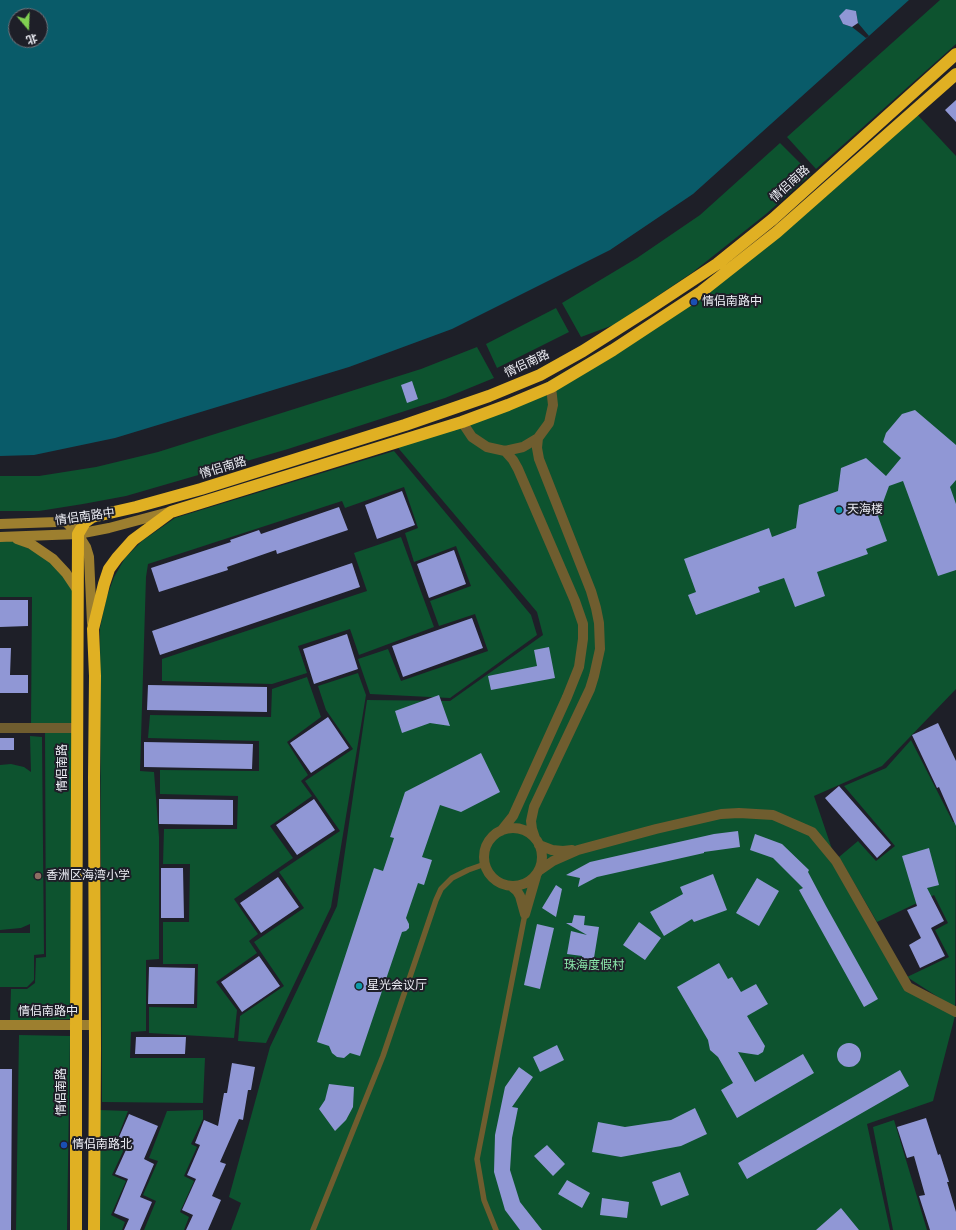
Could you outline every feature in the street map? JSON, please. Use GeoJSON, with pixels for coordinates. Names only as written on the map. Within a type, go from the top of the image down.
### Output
{"type":"FeatureCollection","features":[{"type":"Feature","properties":{"kind":"highway","name":"情侣南路"},"geometry":{"type":"LineString","coordinates":[[92,517],[201,489],[405,425],[489,396],[540,375],[642,314],[717,264],[773,219],[956,54]]}},
{"type":"Feature","properties":{"kind":"highway"},"geometry":{"type":"LineString","coordinates":[[94,1230],[95,676],[93,629],[109,569],[117,558],[133,540],[171,512],[462,422],[551,387],[613,350],[701,292],[777,232],[956,74]]}},
{"type":"Feature","properties":{"kind":"highway"},"geometry":{"type":"LineString","coordinates":[[78,534],[85,522],[92,517]]}},
{"type":"Feature","properties":{"kind":"highway","name":"情侣南路"},"geometry":{"type":"LineString","coordinates":[[76,1230],[78,534]]}},
{"type":"Feature","properties":{"kind":"street"},"geometry":{"type":"LineString","coordinates":[[462,422],[466,430],[479,443],[496,450],[505,451],[523,447],[538,438],[549,423],[554,405],[551,387]]}},
{"type":"Feature","properties":{"kind":"street"},"geometry":{"type":"LineString","coordinates":[[525,914],[542,862],[542,853],[532,828],[531,821],[534,807],[590,689],[600,649],[599,623],[596,608],[591,591],[539,459],[537,448],[538,438]]}},
{"type":"Feature","properties":{"kind":"street"},"geometry":{"type":"LineString","coordinates":[[505,451],[513,460],[518,469],[576,601],[583,624],[583,638],[578,667],[567,697],[514,816],[487,845],[484,858],[485,864],[487,870],[494,879],[505,885],[511,886],[525,884],[553,861],[578,850],[656,829],[721,814],[739,813],[773,815],[812,832],[836,861],[908,987],[956,1012]]}},
{"type":"Feature","properties":{"kind":"street","name":"情侣南路中"},"geometry":{"type":"LineString","coordinates":[[5,537],[78,534],[109,528],[171,512]]}},
{"type":"Feature","properties":{"kind":"street","name":"情侣南路中"},"geometry":{"type":"LineString","coordinates":[[0,524],[65,521],[92,517]]}},
{"type":"Feature","properties":{"kind":"street"},"geometry":{"type":"LineString","coordinates":[[65,521],[78,534],[86,547],[89,557],[93,629]]}},
{"type":"Feature","properties":{"kind":"street"},"geometry":{"type":"LineString","coordinates":[[5,537],[31,544],[53,559],[66,573],[78,591]]}},
{"type":"Feature","properties":{"kind":"street"},"geometry":{"type":"LineString","coordinates":[[0,728],[77,728]]}},
{"type":"Feature","properties":{"kind":"street"},"geometry":{"type":"LineString","coordinates":[[501,831],[508,829],[523,830],[552,850],[578,850]]}},
{"type":"Feature","properties":{"kind":"street"},"geometry":{"type":"LineString","coordinates":[[511,886],[520,896],[525,914]]}},
{"type":"Feature","properties":{"kind":"street","name":"情侣南路中"},"geometry":{"type":"LineString","coordinates":[[0,1025],[95,1024]]}},
{"type":"Feature","properties":{"kind":"lane"},"geometry":{"type":"LineString","coordinates":[[313,1230],[383,1056],[436,900],[441,890],[452,878],[485,864]]}},
{"type":"Feature","properties":{"kind":"lane"},"geometry":{"type":"LineString","coordinates":[[496,1230],[484,1200],[477,1159],[525,914]]}},
{"type":"Feature","properties":{"kind":"green space"},"geometry":{"type":"Polygon","coordinates":[[[940,0],[956,0],[956,44],[816,169],[787,137],[940,0]]]}},
{"type":"Feature","properties":{"kind":"green space","name":"珠海度假村"},"geometry":{"type":"Polygon","coordinates":[[[914,111],[956,156],[956,689],[882,766],[814,796],[836,861],[908,987],[956,1012],[933,1101],[867,1124],[890,1230],[231,1230],[241,1203],[229,1197],[270,1047],[337,906],[367,700],[450,701],[543,635],[537,612],[394,443],[508,405],[701,292],[914,111]]]}},
{"type":"Feature","properties":{"kind":"green space"},"geometry":{"type":"Polygon","coordinates":[[[780,143],[811,174],[766,214],[693,272],[616,324],[581,337],[562,303],[637,258],[700,215],[780,143]]]}},
{"type":"Feature","properties":{"kind":"green space"},"geometry":{"type":"Polygon","coordinates":[[[556,308],[569,332],[497,368],[486,344],[556,308]]]}},
{"type":"Feature","properties":{"kind":"green space"},"geometry":{"type":"Polygon","coordinates":[[[477,347],[494,378],[445,398],[288,449],[126,496],[39,511],[0,511],[0,476],[39,476],[96,467],[158,452],[421,369],[477,347]]]}},
{"type":"Feature","properties":{"kind":"green space"},"geometry":{"type":"Polygon","coordinates":[[[394,451],[531,615],[537,635],[450,698],[370,694],[358,659],[388,649],[401,681],[488,651],[475,614],[439,626],[430,601],[471,586],[456,546],[414,562],[405,533],[418,528],[404,487],[345,508],[342,501],[148,564],[146,577],[140,771],[154,772],[159,837],[159,959],[146,960],[146,1031],[131,1032],[130,1058],[205,1058],[203,1103],[102,1102],[100,628],[106,599],[114,577],[125,558],[142,541],[175,518],[394,451]]]}},
{"type":"Feature","properties":{"kind":"green space"},"geometry":{"type":"Polygon","coordinates":[[[401,537],[434,627],[359,655],[350,629],[298,646],[307,673],[272,684],[162,681],[162,659],[367,591],[354,553],[401,537]]]}},
{"type":"Feature","properties":{"kind":"green space"},"geometry":{"type":"Polygon","coordinates":[[[0,540],[10,540],[34,551],[56,565],[74,592],[73,723],[31,724],[32,597],[0,597],[0,540]]]}},
{"type":"Feature","properties":{"kind":"green space"},"geometry":{"type":"Polygon","coordinates":[[[358,673],[366,695],[331,907],[266,1043],[238,1041],[240,1016],[284,986],[254,942],[304,908],[279,872],[340,831],[305,781],[353,749],[326,710],[318,686],[358,673]]]}},
{"type":"Feature","properties":{"kind":"green space"},"geometry":{"type":"Polygon","coordinates":[[[307,677],[321,717],[287,742],[308,775],[301,781],[312,796],[270,826],[293,858],[234,899],[258,934],[249,941],[257,953],[216,982],[237,1010],[234,1038],[149,1033],[149,1007],[197,1008],[198,964],[163,964],[163,922],[189,922],[190,864],[163,864],[164,829],[237,829],[238,796],[160,794],[160,770],[259,771],[259,741],[148,738],[150,715],[271,717],[272,689],[307,677]]]}},
{"type":"Feature","properties":{"kind":"green space"},"geometry":{"type":"Polygon","coordinates":[[[45,732],[72,732],[70,1019],[10,1021],[11,989],[27,989],[35,983],[36,958],[46,957],[45,732]]]}},
{"type":"Feature","properties":{"kind":"green space"},"geometry":{"type":"Polygon","coordinates":[[[30,736],[42,737],[44,954],[34,955],[34,980],[27,987],[0,987],[0,933],[30,933],[30,924],[21,928],[0,930],[0,765],[11,764],[24,767],[31,772],[30,736]]]}},
{"type":"Feature","properties":{"kind":"green space"},"geometry":{"type":"Polygon","coordinates":[[[911,740],[953,822],[956,821],[955,1008],[907,977],[949,957],[935,930],[948,923],[934,895],[877,922],[839,857],[858,841],[876,861],[895,846],[844,786],[886,768],[911,740]]]}},
{"type":"Feature","properties":{"kind":"green space"},"geometry":{"type":"Polygon","coordinates":[[[19,1035],[70,1036],[67,1230],[16,1230],[19,1035]]]}},
{"type":"Feature","properties":{"kind":"green space"},"geometry":{"type":"Polygon","coordinates":[[[99,1110],[128,1111],[117,1139],[127,1143],[112,1175],[126,1181],[111,1215],[125,1222],[122,1230],[99,1230],[99,1110]]]}},
{"type":"Feature","properties":{"kind":"green space"},"geometry":{"type":"Polygon","coordinates":[[[203,1110],[203,1119],[191,1144],[197,1147],[184,1176],[194,1181],[180,1212],[189,1217],[184,1230],[144,1230],[156,1201],[143,1195],[158,1161],[149,1158],[167,1111],[203,1110]]]}},
{"type":"Feature","properties":{"kind":"green space"},"geometry":{"type":"Polygon","coordinates":[[[894,1120],[927,1230],[893,1230],[873,1127],[894,1120]]]}},
{"type":"Feature","properties":{"kind":"water"},"geometry":{"type":"Polygon","coordinates":[[[0,0],[909,0],[693,194],[610,250],[452,329],[349,367],[115,438],[34,455],[0,456],[0,0]]]}},
{"type":"Feature","properties":{"kind":"pier"},"geometry":{"type":"Polygon","coordinates":[[[856,11],[858,23],[869,36],[866,38],[852,27],[843,24],[839,16],[856,11]]]}},
{"type":"Feature","properties":{"kind":"building"},"geometry":{"type":"Polygon","coordinates":[[[846,9],[856,11],[858,23],[852,27],[843,24],[839,16],[846,9]]]}},
{"type":"Feature","properties":{"kind":"building"},"geometry":{"type":"Polygon","coordinates":[[[956,100],[956,122],[945,110],[956,100]]]}},
{"type":"Feature","properties":{"kind":"building"},"geometry":{"type":"Polygon","coordinates":[[[412,381],[418,399],[407,403],[401,385],[412,381]]]}},
{"type":"Feature","properties":{"kind":"building","name":"天海楼"},"geometry":{"type":"Polygon","coordinates":[[[915,410],[956,445],[956,480],[950,487],[956,504],[956,570],[938,576],[903,481],[889,486],[878,516],[887,541],[866,549],[868,554],[817,572],[825,596],[795,607],[784,578],[758,587],[760,592],[696,615],[688,595],[696,592],[684,559],[769,528],[772,537],[796,528],[799,505],[838,491],[841,468],[866,458],[886,476],[901,458],[883,442],[886,433],[902,414],[915,410]]]}},
{"type":"Feature","properties":{"kind":"building"},"geometry":{"type":"Polygon","coordinates":[[[402,491],[415,525],[377,539],[365,505],[402,491]]]}},
{"type":"Feature","properties":{"kind":"building"},"geometry":{"type":"Polygon","coordinates":[[[339,507],[348,530],[277,554],[276,550],[227,567],[228,570],[159,592],[151,568],[231,542],[230,540],[259,530],[261,534],[339,507]]]}},
{"type":"Feature","properties":{"kind":"building"},"geometry":{"type":"Polygon","coordinates":[[[454,550],[466,584],[429,598],[417,564],[454,550]]]}},
{"type":"Feature","properties":{"kind":"building"},"geometry":{"type":"Polygon","coordinates":[[[352,563],[360,587],[160,655],[152,631],[352,563]]]}},
{"type":"Feature","properties":{"kind":"building"},"geometry":{"type":"Polygon","coordinates":[[[0,600],[28,600],[28,626],[0,627],[0,600]]]}},
{"type":"Feature","properties":{"kind":"building"},"geometry":{"type":"Polygon","coordinates":[[[472,618],[483,648],[403,677],[392,646],[472,618]]]}},
{"type":"Feature","properties":{"kind":"building"},"geometry":{"type":"Polygon","coordinates":[[[347,634],[358,669],[314,684],[303,649],[347,634]]]}},
{"type":"Feature","properties":{"kind":"building"},"geometry":{"type":"Polygon","coordinates":[[[549,647],[555,678],[491,690],[488,676],[537,666],[534,650],[549,647]]]}},
{"type":"Feature","properties":{"kind":"building"},"geometry":{"type":"Polygon","coordinates":[[[0,648],[11,648],[10,675],[28,675],[28,693],[0,693],[0,648]]]}},
{"type":"Feature","properties":{"kind":"building"},"geometry":{"type":"Polygon","coordinates":[[[148,685],[267,687],[267,712],[147,710],[148,685]]]}},
{"type":"Feature","properties":{"kind":"building"},"geometry":{"type":"Polygon","coordinates":[[[439,695],[450,726],[430,723],[402,733],[395,711],[439,695]]]}},
{"type":"Feature","properties":{"kind":"building"},"geometry":{"type":"Polygon","coordinates":[[[328,717],[349,748],[311,773],[290,743],[328,717]]]}},
{"type":"Feature","properties":{"kind":"building"},"geometry":{"type":"Polygon","coordinates":[[[938,723],[956,761],[956,826],[939,787],[937,788],[912,735],[938,723]]]}},
{"type":"Feature","properties":{"kind":"building"},"geometry":{"type":"Polygon","coordinates":[[[0,738],[14,738],[14,750],[0,750],[0,738]]]}},
{"type":"Feature","properties":{"kind":"building"},"geometry":{"type":"Polygon","coordinates":[[[144,742],[253,744],[252,769],[144,767],[144,742]]]}},
{"type":"Feature","properties":{"kind":"building","name":"星光会议厅"},"geometry":{"type":"Polygon","coordinates":[[[481,753],[500,792],[461,812],[440,805],[422,857],[432,860],[424,885],[418,883],[406,918],[409,928],[402,932],[360,1056],[350,1053],[344,1058],[337,1057],[332,1053],[329,1046],[317,1042],[374,868],[383,871],[394,838],[390,837],[405,792],[481,753]]]}},
{"type":"Feature","properties":{"kind":"building"},"geometry":{"type":"Polygon","coordinates":[[[839,786],[891,845],[877,858],[825,798],[839,786]]]}},
{"type":"Feature","properties":{"kind":"building"},"geometry":{"type":"Polygon","coordinates":[[[159,799],[233,800],[233,825],[159,824],[159,799]]]}},
{"type":"Feature","properties":{"kind":"building"},"geometry":{"type":"Polygon","coordinates":[[[314,799],[335,830],[297,855],[276,825],[314,799]]]}},
{"type":"Feature","properties":{"kind":"building"},"geometry":{"type":"Polygon","coordinates":[[[738,831],[740,847],[704,852],[597,877],[578,887],[580,878],[566,875],[590,862],[714,834],[738,831]]]}},
{"type":"Feature","properties":{"kind":"building"},"geometry":{"type":"Polygon","coordinates":[[[755,834],[782,844],[809,870],[808,872],[826,906],[878,999],[864,1007],[799,890],[803,888],[773,858],[750,850],[755,834]]]}},
{"type":"Feature","properties":{"kind":"building"},"geometry":{"type":"Polygon","coordinates":[[[929,848],[939,885],[927,888],[944,921],[931,928],[945,956],[920,968],[909,945],[921,938],[907,910],[917,906],[902,856],[929,848]]]}},
{"type":"Feature","properties":{"kind":"building"},"geometry":{"type":"Polygon","coordinates":[[[161,868],[183,868],[184,918],[161,918],[161,868]]]}},
{"type":"Feature","properties":{"kind":"building"},"geometry":{"type":"Polygon","coordinates":[[[713,874],[727,910],[694,922],[692,919],[664,936],[650,912],[683,894],[680,887],[713,874]]]}},
{"type":"Feature","properties":{"kind":"building"},"geometry":{"type":"Polygon","coordinates":[[[278,877],[299,907],[261,933],[240,903],[278,877]]]}},
{"type":"Feature","properties":{"kind":"building"},"geometry":{"type":"Polygon","coordinates":[[[757,878],[779,891],[759,926],[736,913],[757,878]]]}},
{"type":"Feature","properties":{"kind":"building"},"geometry":{"type":"Polygon","coordinates":[[[556,885],[562,889],[556,917],[542,908],[556,885]]]}},
{"type":"Feature","properties":{"kind":"building"},"geometry":{"type":"Polygon","coordinates":[[[574,915],[585,916],[584,925],[599,927],[593,964],[581,962],[582,956],[567,954],[571,931],[587,935],[566,923],[572,923],[574,915]]]}},
{"type":"Feature","properties":{"kind":"building"},"geometry":{"type":"Polygon","coordinates":[[[639,922],[661,938],[645,960],[623,945],[639,922]]]}},
{"type":"Feature","properties":{"kind":"building"},"geometry":{"type":"Polygon","coordinates":[[[537,924],[554,928],[540,989],[524,985],[537,924]]]}},
{"type":"Feature","properties":{"kind":"building"},"geometry":{"type":"Polygon","coordinates":[[[259,956],[280,986],[242,1012],[221,982],[259,956]]]}},
{"type":"Feature","properties":{"kind":"building"},"geometry":{"type":"Polygon","coordinates":[[[719,963],[728,979],[732,977],[741,992],[756,984],[768,1004],[747,1016],[765,1046],[763,1052],[758,1055],[738,1052],[755,1082],[803,1054],[814,1073],[737,1118],[721,1090],[733,1083],[718,1057],[710,1050],[708,1040],[677,987],[719,963]]]}},
{"type":"Feature","properties":{"kind":"building"},"geometry":{"type":"Polygon","coordinates":[[[149,967],[195,968],[194,1004],[148,1004],[149,967]]]}},
{"type":"Feature","properties":{"kind":"building"},"geometry":{"type":"Polygon","coordinates":[[[136,1037],[186,1037],[185,1054],[135,1054],[136,1037]]]}},
{"type":"Feature","properties":{"kind":"building"},"geometry":{"type":"Polygon","coordinates":[[[849,1043],[858,1046],[861,1055],[858,1064],[849,1067],[840,1064],[837,1055],[840,1046],[849,1043]]]}},
{"type":"Feature","properties":{"kind":"building"},"geometry":{"type":"Polygon","coordinates":[[[557,1045],[564,1060],[540,1072],[533,1057],[557,1045]]]}},
{"type":"Feature","properties":{"kind":"building"},"geometry":{"type":"Polygon","coordinates":[[[232,1063],[255,1067],[251,1090],[248,1090],[243,1120],[239,1119],[220,1162],[226,1164],[212,1196],[221,1200],[208,1230],[186,1230],[193,1215],[182,1210],[196,1179],[187,1175],[200,1145],[195,1143],[204,1120],[218,1126],[224,1093],[227,1093],[232,1063]]]}},
{"type":"Feature","properties":{"kind":"building"},"geometry":{"type":"Polygon","coordinates":[[[519,1067],[533,1077],[512,1107],[518,1108],[512,1138],[510,1170],[520,1202],[542,1230],[520,1230],[505,1210],[494,1172],[495,1135],[505,1087],[519,1067]]]}},
{"type":"Feature","properties":{"kind":"building"},"geometry":{"type":"Polygon","coordinates":[[[0,1069],[12,1069],[11,1230],[0,1230],[0,1069]]]}},
{"type":"Feature","properties":{"kind":"building"},"geometry":{"type":"Polygon","coordinates":[[[900,1070],[909,1086],[747,1179],[738,1163],[900,1070]]]}},
{"type":"Feature","properties":{"kind":"building"},"geometry":{"type":"Polygon","coordinates":[[[329,1084],[354,1087],[353,1107],[346,1120],[335,1131],[319,1109],[325,1100],[329,1084]]]}},
{"type":"Feature","properties":{"kind":"building"},"geometry":{"type":"Polygon","coordinates":[[[695,1108],[707,1134],[681,1146],[621,1157],[592,1152],[598,1122],[625,1127],[671,1120],[695,1108]]]}},
{"type":"Feature","properties":{"kind":"building"},"geometry":{"type":"Polygon","coordinates":[[[129,1114],[158,1126],[144,1159],[154,1164],[140,1197],[152,1202],[140,1230],[124,1230],[129,1219],[114,1213],[128,1179],[115,1174],[130,1141],[119,1137],[129,1114]]]}},
{"type":"Feature","properties":{"kind":"building"},"geometry":{"type":"Polygon","coordinates":[[[926,1118],[938,1155],[940,1154],[949,1182],[947,1182],[956,1212],[956,1230],[930,1230],[919,1196],[925,1195],[914,1156],[907,1158],[897,1127],[926,1118]]]}},
{"type":"Feature","properties":{"kind":"building"},"geometry":{"type":"Polygon","coordinates":[[[547,1145],[565,1164],[553,1176],[534,1156],[547,1145]]]}},
{"type":"Feature","properties":{"kind":"building"},"geometry":{"type":"Polygon","coordinates":[[[680,1172],[689,1195],[661,1206],[652,1182],[680,1172]]]}},
{"type":"Feature","properties":{"kind":"building"},"geometry":{"type":"Polygon","coordinates":[[[567,1180],[590,1193],[582,1208],[558,1194],[567,1180]]]}},
{"type":"Feature","properties":{"kind":"building"},"geometry":{"type":"Polygon","coordinates":[[[602,1198],[629,1202],[627,1218],[600,1215],[602,1198]]]}},
{"type":"Feature","properties":{"kind":"building"},"geometry":{"type":"Polygon","coordinates":[[[841,1208],[859,1230],[816,1230],[841,1208]]]}},
{"type":"Feature","properties":{"kind":"place","name":"情侣南路中"},"geometry":{"type":"Point","coordinates":[694,302]}},
{"type":"Feature","properties":{"kind":"place","name":"天海楼"},"geometry":{"type":"Point","coordinates":[839,510]}},
{"type":"Feature","properties":{"kind":"place","name":"香洲区海湾小学"},"geometry":{"type":"Point","coordinates":[38,876]}},
{"type":"Feature","properties":{"kind":"place","name":"星光会议厅"},"geometry":{"type":"Point","coordinates":[359,986]}},
{"type":"Feature","properties":{"kind":"place","name":"情侣南路北"},"geometry":{"type":"Point","coordinates":[64,1145]}}]}
